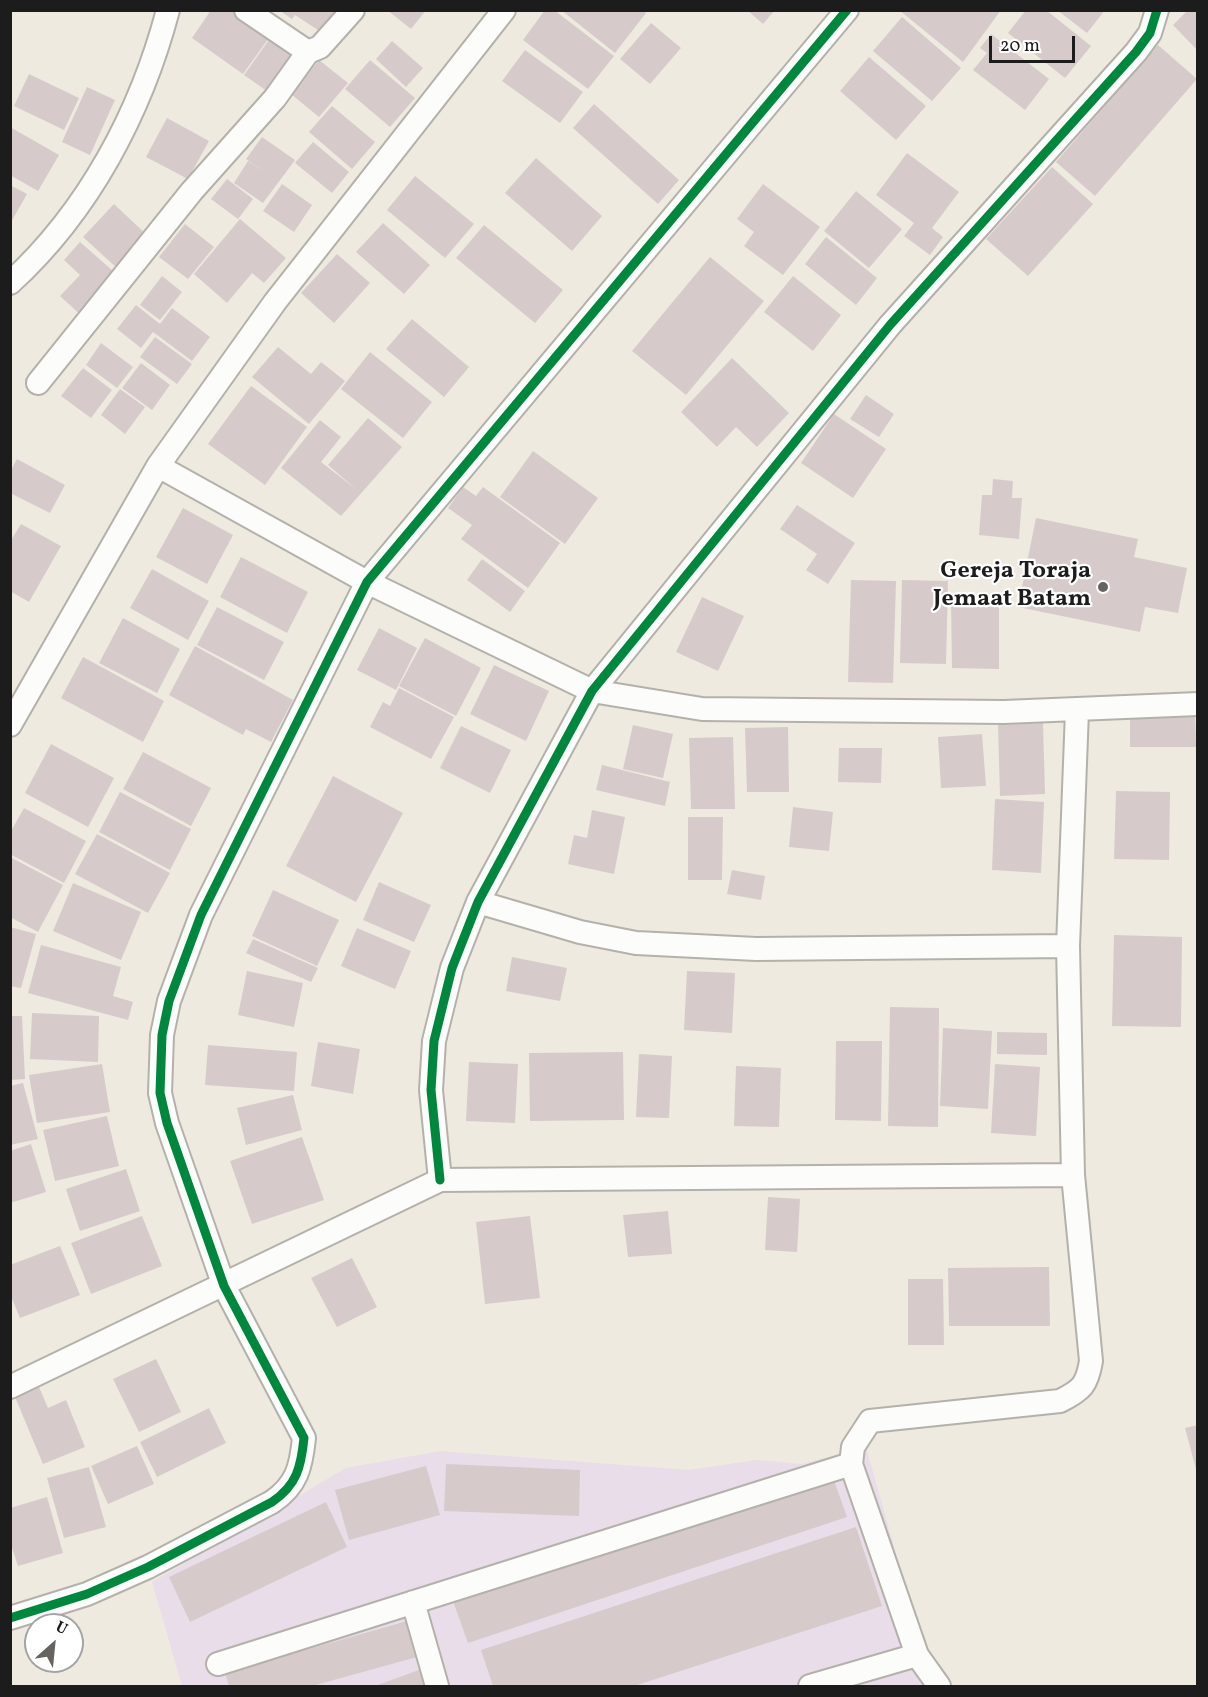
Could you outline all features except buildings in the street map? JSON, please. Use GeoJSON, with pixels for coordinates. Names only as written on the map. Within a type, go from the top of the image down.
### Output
{"type":"FeatureCollection","features":[{"type":"Feature","properties":{"kind":"street"},"geometry":{"type":"LineString","coordinates":[[10,283],[34,261],[66,219],[123,135],[159,45],[168,10]]}},
{"type":"Feature","properties":{"kind":"street"},"geometry":{"type":"LineString","coordinates":[[246,10],[308,52]]}},
{"type":"Feature","properties":{"kind":"street"},"geometry":{"type":"LineString","coordinates":[[38,382],[192,191],[275,98],[308,52],[320,47],[353,10]]}},
{"type":"Feature","properties":{"kind":"street"},"geometry":{"type":"LineString","coordinates":[[10,725],[158,466],[275,302],[504,10]]}},
{"type":"Feature","properties":{"kind":"street"},"geometry":{"type":"LineString","coordinates":[[10,1618],[87,1594],[148,1567],[288,1491],[302,1460],[304,1438],[224,1286],[167,1123],[160,1093],[159,1066],[164,1024],[179,969],[201,915],[367,582],[847,10]]}},
{"type":"Feature","properties":{"kind":"street"},"geometry":{"type":"LineString","coordinates":[[440,1180],[432,1090],[434,1041],[452,968],[478,902],[592,691],[890,325],[1136,52],[1150,33],[1157,10]]}},
{"type":"Feature","properties":{"kind":"street"},"geometry":{"type":"LineString","coordinates":[[158,466],[367,582],[592,691],[702,709],[1077,711],[1197,704]]}},
{"type":"Feature","properties":{"kind":"street"},"geometry":{"type":"LineString","coordinates":[[939,1686],[917,1654],[851,1464],[853,1447],[870,1421],[1060,1401],[1076,1393],[1088,1380],[1091,1361],[1073,1175],[1068,946],[1077,711]]}},
{"type":"Feature","properties":{"kind":"street"},"geometry":{"type":"LineString","coordinates":[[478,902],[570,930],[636,943],[756,949],[1068,946]]}},
{"type":"Feature","properties":{"kind":"street"},"geometry":{"type":"LineString","coordinates":[[10,1387],[224,1286],[440,1180],[1073,1175]]}},
{"type":"Feature","properties":{"kind":"street"},"geometry":{"type":"LineString","coordinates":[[218,1664],[851,1464]]}},
{"type":"Feature","properties":{"kind":"street"},"geometry":{"type":"LineString","coordinates":[[413,1602],[437,1686]]}},
{"type":"Feature","properties":{"kind":"street"},"geometry":{"type":"LineString","coordinates":[[810,1686],[917,1654]]}},
{"type":"Feature","properties":{"kind":"shaded area"},"geometry":{"type":"Polygon","coordinates":[[[866,1447],[927,1663],[938,1686],[182,1686],[152,1582],[346,1468],[440,1451],[689,1470],[756,1460],[802,1464],[866,1447]]]}},
{"type":"Feature","properties":{"kind":"cycle path"},"geometry":{"type":"LineString","coordinates":[[10,1618],[87,1594],[148,1567],[272,1502],[287,1489],[296,1475],[304,1438],[224,1286],[167,1123],[160,1093],[162,1035],[169,1001],[201,915],[367,582],[847,10]]}},
{"type":"Feature","properties":{"kind":"cycle path"},"geometry":{"type":"LineString","coordinates":[[440,1180],[431,1090],[434,1041],[452,968],[478,902],[592,691],[890,325],[1136,52],[1150,33],[1157,10]]}},
{"type":"Feature","properties":{"kind":"place","name":"Gereja Toraja Jemaat Batam"},"geometry":{"type":"Point","coordinates":[1103,587]}}]}
